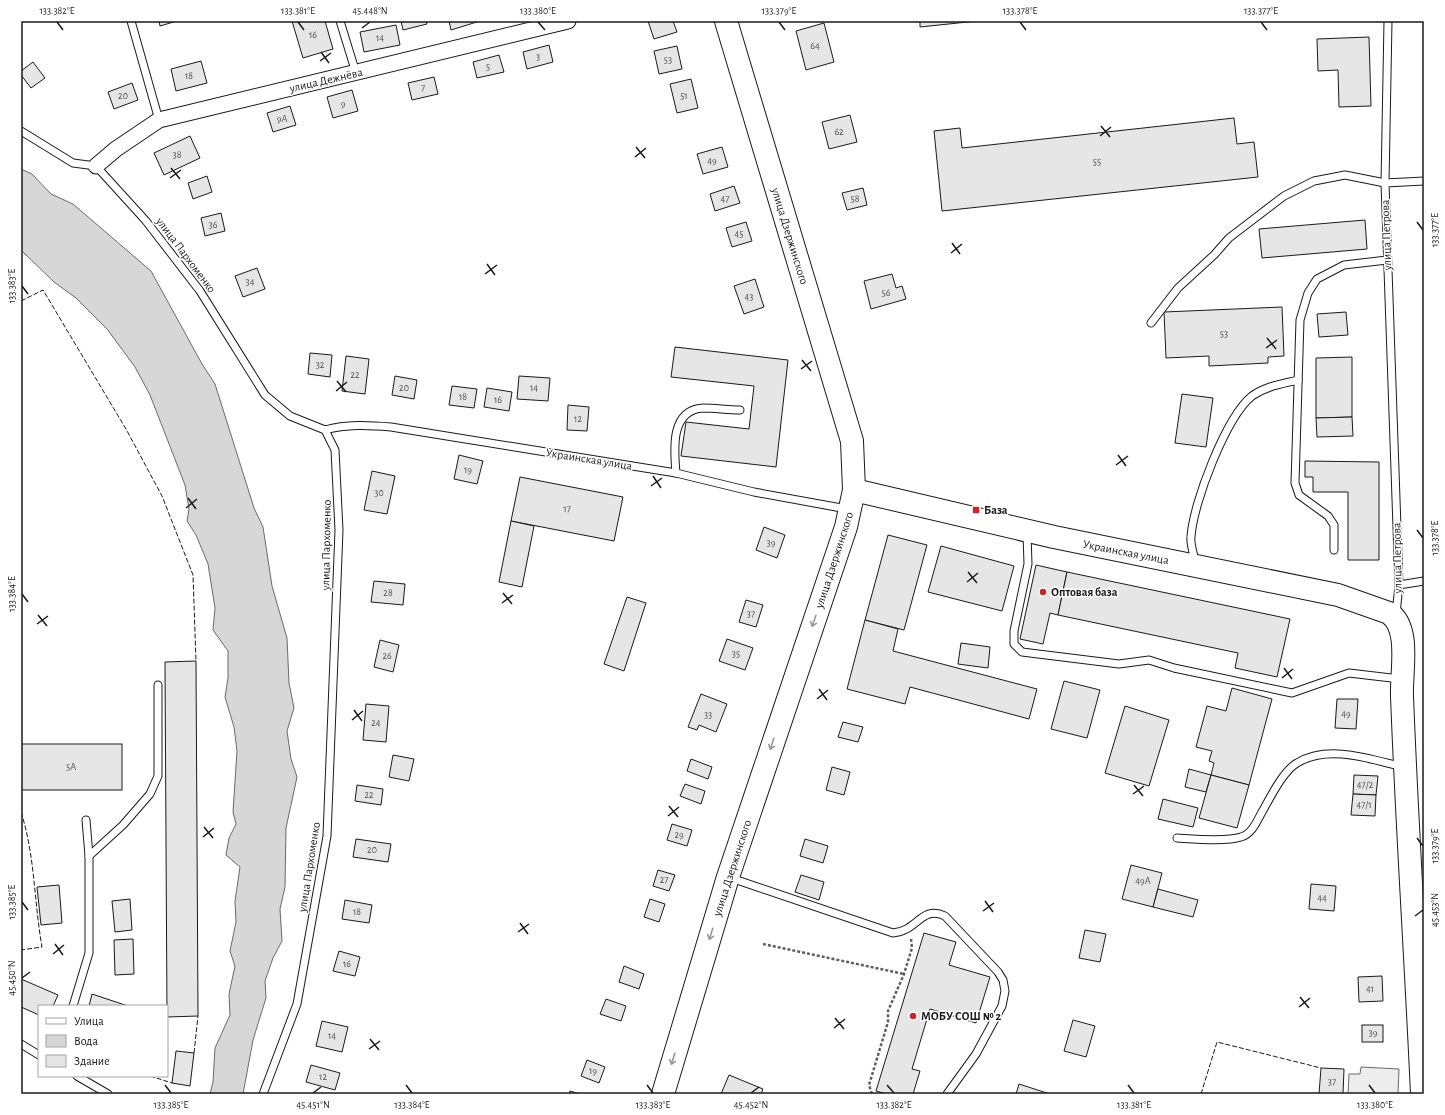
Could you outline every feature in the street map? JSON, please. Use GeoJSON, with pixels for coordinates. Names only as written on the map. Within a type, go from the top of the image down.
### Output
{"type":"FeatureCollection","features":[{"type":"Feature","properties":{"kind":"main road","name":"улица Дзержинского"},"geometry":{"type":"LineString","coordinates":[[663,1094],[728,877],[852,500],[852,441],[726,21]]}},
{"type":"Feature","properties":{"kind":"main road","name":"Украинская улица"},"geometry":{"type":"LineString","coordinates":[[852,500],[1027,530],[1338,595],[1389,613],[1396,617]]}},
{"type":"Feature","properties":{"kind":"main road","name":"улица Петрова"},"geometry":{"type":"LineString","coordinates":[[1396,617],[1401,627],[1402,637],[1405,768],[1420,984],[1423,1071],[1422,1094]]}},
{"type":"Feature","properties":{"kind":"street","name":"улица Дежнёва"},"geometry":{"type":"LineString","coordinates":[[96,166],[116,149],[159,120],[568,21]]}},
{"type":"Feature","properties":{"kind":"lane"},"geometry":{"type":"LineString","coordinates":[[131,21],[159,120]]}},
{"type":"Feature","properties":{"kind":"lane"},"geometry":{"type":"LineString","coordinates":[[340,21],[356,73]]}},
{"type":"Feature","properties":{"kind":"lane","name":"улица Петрова"},"geometry":{"type":"LineString","coordinates":[[1388,21],[1385,183],[1399,585],[1396,617]]}},
{"type":"Feature","properties":{"kind":"lane"},"geometry":{"type":"LineString","coordinates":[[21,131],[73,163],[96,166]]}},
{"type":"Feature","properties":{"kind":"lane","name":"улица Пархоменко"},"geometry":{"type":"LineString","coordinates":[[96,166],[146,221],[200,291],[265,395],[290,416],[325,430],[335,450],[339,530],[327,836],[297,1004],[263,1094]]}},
{"type":"Feature","properties":{"kind":"lane"},"geometry":{"type":"LineString","coordinates":[[1152,324],[1178,288],[1214,255],[1229,238],[1284,196],[1314,181],[1344,175],[1385,183],[1424,181]]}},
{"type":"Feature","properties":{"kind":"lane"},"geometry":{"type":"LineString","coordinates":[[1334,550],[1334,525],[1328,516],[1299,495],[1295,483],[1300,320],[1308,293],[1317,279],[1344,264],[1387,260]]}},
{"type":"Feature","properties":{"kind":"lane"},"geometry":{"type":"LineString","coordinates":[[1196,566],[1190,538],[1196,513],[1210,468],[1238,412],[1252,396],[1270,386],[1298,380]]}},
{"type":"Feature","properties":{"kind":"lane"},"geometry":{"type":"LineString","coordinates":[[676,473],[673,444],[680,422],[687,413],[702,408],[740,410]]}},
{"type":"Feature","properties":{"kind":"lane","name":"Украинская улица"},"geometry":{"type":"LineString","coordinates":[[325,430],[338,426],[363,424],[391,427],[676,473],[754,492],[852,500]]}},
{"type":"Feature","properties":{"kind":"lane"},"geometry":{"type":"LineString","coordinates":[[1027,530],[1028,564],[1014,631],[1014,644],[1022,652],[1119,664],[1149,660],[1174,668],[1292,693],[1349,672],[1402,680]]}},
{"type":"Feature","properties":{"kind":"lane"},"geometry":{"type":"LineString","coordinates":[[1399,585],[1424,581]]}},
{"type":"Feature","properties":{"kind":"lane"},"geometry":{"type":"LineString","coordinates":[[89,856],[123,825],[150,794],[158,776],[158,686]]}},
{"type":"Feature","properties":{"kind":"lane"},"geometry":{"type":"LineString","coordinates":[[1177,838],[1213,839],[1241,837],[1254,826],[1281,780],[1296,763],[1319,754],[1359,757],[1405,768]]}},
{"type":"Feature","properties":{"kind":"lane"},"geometry":{"type":"LineString","coordinates":[[73,1005],[89,953],[89,856],[86,820]]}},
{"type":"Feature","properties":{"kind":"lane"},"geometry":{"type":"LineString","coordinates":[[728,877],[893,933],[908,930],[918,920],[930,913],[937,913],[945,916],[998,972],[1003,980],[1005,991],[1002,1006],[976,1054],[947,1094]]}},
{"type":"Feature","properties":{"kind":"lane"},"geometry":{"type":"LineString","coordinates":[[21,1044],[38,1054]]}},
{"type":"Feature","properties":{"kind":"lane"},"geometry":{"type":"LineString","coordinates":[[79,1077],[108,1094]]}},
{"type":"Feature","properties":{"kind":"path"},"geometry":{"type":"LineString","coordinates":[[872,1094],[869,1085],[888,1022],[888,1011],[904,974],[912,948],[908,930]]}},
{"type":"Feature","properties":{"kind":"path"},"geometry":{"type":"LineString","coordinates":[[763,944],[904,974]]}},
{"type":"Feature","properties":{"kind":"shaded area"},"geometry":{"type":"Polygon","coordinates":[[[1361,1067],[1399,1069],[1398,1094],[1348,1094],[1349,1074],[1360,1074],[1361,1067]]]}},
{"type":"Feature","properties":{"kind":"water"},"geometry":{"type":"Polygon","coordinates":[[[21,169],[32,174],[51,194],[73,204],[151,271],[202,364],[215,384],[254,508],[263,527],[272,586],[287,638],[289,683],[294,708],[287,731],[291,759],[297,777],[286,828],[285,887],[280,909],[282,941],[273,958],[265,981],[266,998],[253,1040],[243,1094],[210,1094],[213,1082],[215,1048],[230,1015],[229,994],[235,966],[230,951],[236,922],[235,901],[240,867],[226,855],[229,838],[236,824],[233,812],[237,751],[234,727],[225,697],[228,678],[228,651],[213,630],[215,608],[208,564],[196,535],[187,521],[189,509],[185,485],[150,395],[135,367],[107,329],[76,298],[54,282],[21,250],[21,169]]]}},
{"type":"Feature","properties":{"kind":"building"},"geometry":{"type":"Polygon","coordinates":[[[159,21],[177,21],[160,26],[159,21]]]}},
{"type":"Feature","properties":{"kind":"building"},"geometry":{"type":"Polygon","coordinates":[[[292,21],[325,21],[333,49],[303,58],[292,21]]]}},
{"type":"Feature","properties":{"kind":"building"},"geometry":{"type":"Polygon","coordinates":[[[401,21],[426,21],[427,24],[403,30],[401,21]]]}},
{"type":"Feature","properties":{"kind":"building"},"geometry":{"type":"Polygon","coordinates":[[[449,21],[480,21],[451,30],[449,21]]]}},
{"type":"Feature","properties":{"kind":"building"},"geometry":{"type":"Polygon","coordinates":[[[648,21],[673,21],[677,32],[654,39],[648,21]]]}},
{"type":"Feature","properties":{"kind":"building"},"geometry":{"type":"Polygon","coordinates":[[[920,21],[977,21],[920,27],[920,21]]]}},
{"type":"Feature","properties":{"kind":"building"},"geometry":{"type":"Polygon","coordinates":[[[824,23],[834,62],[806,70],[796,31],[824,23]]]}},
{"type":"Feature","properties":{"kind":"building"},"geometry":{"type":"Polygon","coordinates":[[[396,25],[400,45],[364,52],[360,32],[396,25]]]}},
{"type":"Feature","properties":{"kind":"building"},"geometry":{"type":"Polygon","coordinates":[[[1369,37],[1371,106],[1339,107],[1338,70],[1318,71],[1317,39],[1369,37]]]}},
{"type":"Feature","properties":{"kind":"building"},"geometry":{"type":"Polygon","coordinates":[[[549,45],[553,62],[527,69],[523,52],[549,45]]]}},
{"type":"Feature","properties":{"kind":"building"},"geometry":{"type":"Polygon","coordinates":[[[677,46],[682,69],[659,74],[654,51],[677,46]]]}},
{"type":"Feature","properties":{"kind":"building"},"geometry":{"type":"Polygon","coordinates":[[[499,55],[504,72],[477,78],[473,62],[499,55]]]}},
{"type":"Feature","properties":{"kind":"building"},"geometry":{"type":"Polygon","coordinates":[[[201,61],[207,83],[176,91],[171,69],[201,61]]]}},
{"type":"Feature","properties":{"kind":"building"},"geometry":{"type":"Polygon","coordinates":[[[33,62],[45,78],[31,88],[21,75],[21,71],[33,62]]]}},
{"type":"Feature","properties":{"kind":"building"},"geometry":{"type":"Polygon","coordinates":[[[434,77],[438,94],[412,100],[408,83],[434,77]]]}},
{"type":"Feature","properties":{"kind":"building"},"geometry":{"type":"Polygon","coordinates":[[[691,79],[698,108],[677,113],[670,84],[691,79]]]}},
{"type":"Feature","properties":{"kind":"building"},"geometry":{"type":"Polygon","coordinates":[[[132,83],[138,100],[114,109],[108,92],[132,83]]]}},
{"type":"Feature","properties":{"kind":"building"},"geometry":{"type":"Polygon","coordinates":[[[352,90],[358,111],[333,118],[327,97],[352,90]]]}},
{"type":"Feature","properties":{"kind":"building"},"geometry":{"type":"Polygon","coordinates":[[[290,106],[296,125],[273,132],[267,113],[290,106]]]}},
{"type":"Feature","properties":{"kind":"building"},"geometry":{"type":"Polygon","coordinates":[[[850,115],[857,142],[829,149],[822,122],[850,115]]]}},
{"type":"Feature","properties":{"kind":"building"},"geometry":{"type":"Polygon","coordinates":[[[1234,118],[1237,144],[1254,142],[1258,177],[942,211],[934,131],[960,128],[962,148],[1234,118]]]}},
{"type":"Feature","properties":{"kind":"building"},"geometry":{"type":"Polygon","coordinates":[[[190,136],[200,158],[164,175],[154,153],[190,136]]]}},
{"type":"Feature","properties":{"kind":"building"},"geometry":{"type":"Polygon","coordinates":[[[722,147],[728,167],[703,174],[697,154],[722,147]]]}},
{"type":"Feature","properties":{"kind":"building"},"geometry":{"type":"Polygon","coordinates":[[[207,176],[212,192],[193,199],[188,183],[207,176]]]}},
{"type":"Feature","properties":{"kind":"building"},"geometry":{"type":"Polygon","coordinates":[[[734,186],[740,203],[715,211],[710,194],[734,186]]]}},
{"type":"Feature","properties":{"kind":"building"},"geometry":{"type":"Polygon","coordinates":[[[863,188],[867,205],[847,210],[842,193],[863,188]]]}},
{"type":"Feature","properties":{"kind":"building"},"geometry":{"type":"Polygon","coordinates":[[[221,213],[225,231],[205,236],[201,218],[221,213]]]}},
{"type":"Feature","properties":{"kind":"building"},"geometry":{"type":"Polygon","coordinates":[[[1365,220],[1367,249],[1262,258],[1259,229],[1365,220]]]}},
{"type":"Feature","properties":{"kind":"building"},"geometry":{"type":"Polygon","coordinates":[[[746,222],[752,241],[732,247],[726,228],[746,222]]]}},
{"type":"Feature","properties":{"kind":"building"},"geometry":{"type":"Polygon","coordinates":[[[257,268],[265,289],[243,297],[235,276],[257,268]]]}},
{"type":"Feature","properties":{"kind":"building"},"geometry":{"type":"Polygon","coordinates":[[[892,274],[896,288],[902,286],[906,299],[871,309],[864,281],[892,274]]]}},
{"type":"Feature","properties":{"kind":"building"},"geometry":{"type":"Polygon","coordinates":[[[755,279],[764,307],[744,314],[734,286],[755,279]]]}},
{"type":"Feature","properties":{"kind":"building"},"geometry":{"type":"Polygon","coordinates":[[[1282,307],[1284,356],[1268,357],[1268,363],[1209,366],[1209,356],[1166,358],[1164,312],[1282,307]]]}},
{"type":"Feature","properties":{"kind":"building"},"geometry":{"type":"Polygon","coordinates":[[[1346,312],[1348,335],[1319,337],[1317,314],[1346,312]]]}},
{"type":"Feature","properties":{"kind":"building"},"geometry":{"type":"Polygon","coordinates":[[[675,347],[788,360],[776,467],[681,456],[686,422],[749,429],[754,386],[671,377],[675,347]]]}},
{"type":"Feature","properties":{"kind":"building"},"geometry":{"type":"Polygon","coordinates":[[[310,353],[332,355],[330,377],[308,374],[310,353]]]}},
{"type":"Feature","properties":{"kind":"building"},"geometry":{"type":"Polygon","coordinates":[[[346,356],[369,359],[365,394],[342,391],[346,356]]]}},
{"type":"Feature","properties":{"kind":"building"},"geometry":{"type":"Polygon","coordinates":[[[1352,357],[1352,417],[1316,418],[1316,358],[1352,357]]]}},
{"type":"Feature","properties":{"kind":"building"},"geometry":{"type":"Polygon","coordinates":[[[395,376],[417,380],[414,399],[392,395],[395,376]]]}},
{"type":"Feature","properties":{"kind":"building"},"geometry":{"type":"Polygon","coordinates":[[[519,376],[550,378],[548,401],[517,399],[519,376]]]}},
{"type":"Feature","properties":{"kind":"building"},"geometry":{"type":"Polygon","coordinates":[[[452,386],[477,389],[474,408],[449,405],[452,386]]]}},
{"type":"Feature","properties":{"kind":"building"},"geometry":{"type":"Polygon","coordinates":[[[487,388],[512,392],[509,411],[484,407],[487,388]]]}},
{"type":"Feature","properties":{"kind":"building"},"geometry":{"type":"Polygon","coordinates":[[[1182,394],[1213,398],[1206,447],[1175,443],[1182,394]]]}},
{"type":"Feature","properties":{"kind":"building"},"geometry":{"type":"Polygon","coordinates":[[[568,405],[589,407],[587,431],[567,430],[568,405]]]}},
{"type":"Feature","properties":{"kind":"building"},"geometry":{"type":"Polygon","coordinates":[[[1352,417],[1353,436],[1317,437],[1316,418],[1352,417]]]}},
{"type":"Feature","properties":{"kind":"building"},"geometry":{"type":"Polygon","coordinates":[[[459,455],[483,461],[477,484],[454,479],[459,455]]]}},
{"type":"Feature","properties":{"kind":"building"},"geometry":{"type":"Polygon","coordinates":[[[1305,461],[1379,462],[1379,560],[1348,560],[1348,492],[1313,492],[1313,477],[1305,477],[1305,461]]]}},
{"type":"Feature","properties":{"kind":"building"},"geometry":{"type":"Polygon","coordinates":[[[372,471],[395,476],[387,514],[364,510],[372,471]]]}},
{"type":"Feature","properties":{"kind":"building"},"geometry":{"type":"Polygon","coordinates":[[[520,477],[623,497],[614,541],[511,521],[520,477]]]}},
{"type":"Feature","properties":{"kind":"building"},"geometry":{"type":"Polygon","coordinates":[[[511,521],[534,526],[522,587],[499,582],[511,521]]]}},
{"type":"Feature","properties":{"kind":"building"},"geometry":{"type":"Polygon","coordinates":[[[764,527],[785,535],[777,558],[756,550],[764,527]]]}},
{"type":"Feature","properties":{"kind":"building"},"geometry":{"type":"Polygon","coordinates":[[[888,535],[927,545],[904,630],[865,620],[888,535]]]}},
{"type":"Feature","properties":{"kind":"building"},"geometry":{"type":"Polygon","coordinates":[[[941,546],[1014,566],[1002,611],[928,592],[941,546]]]}},
{"type":"Feature","properties":{"kind":"building"},"geometry":{"type":"Polygon","coordinates":[[[1036,565],[1067,572],[1058,615],[1050,613],[1043,644],[1020,639],[1036,565]]]}},
{"type":"Feature","properties":{"kind":"building"},"geometry":{"type":"Polygon","coordinates":[[[1067,572],[1290,619],[1277,677],[1235,668],[1238,653],[1058,615],[1067,572]]]}},
{"type":"Feature","properties":{"kind":"building"},"geometry":{"type":"Polygon","coordinates":[[[374,581],[405,584],[403,605],[371,602],[374,581]]]}},
{"type":"Feature","properties":{"kind":"building"},"geometry":{"type":"Polygon","coordinates":[[[627,597],[646,603],[624,671],[604,664],[627,597]]]}},
{"type":"Feature","properties":{"kind":"building"},"geometry":{"type":"Polygon","coordinates":[[[746,600],[763,605],[756,627],[739,622],[746,600]]]}},
{"type":"Feature","properties":{"kind":"building"},"geometry":{"type":"Polygon","coordinates":[[[865,620],[898,629],[893,651],[1037,689],[1029,719],[910,687],[905,704],[847,689],[865,620]]]}},
{"type":"Feature","properties":{"kind":"building"},"geometry":{"type":"Polygon","coordinates":[[[727,639],[753,648],[745,670],[719,661],[727,639]]]}},
{"type":"Feature","properties":{"kind":"building"},"geometry":{"type":"Polygon","coordinates":[[[380,640],[399,645],[393,672],[374,667],[380,640]]]}},
{"type":"Feature","properties":{"kind":"building"},"geometry":{"type":"Polygon","coordinates":[[[961,643],[990,647],[988,668],[958,664],[961,643]]]}},
{"type":"Feature","properties":{"kind":"building"},"geometry":{"type":"Polygon","coordinates":[[[196,661],[198,1016],[168,1017],[165,662],[196,661]]]}},
{"type":"Feature","properties":{"kind":"building"},"geometry":{"type":"Polygon","coordinates":[[[1064,681],[1100,690],[1087,738],[1051,729],[1064,681]]]}},
{"type":"Feature","properties":{"kind":"building"},"geometry":{"type":"Polygon","coordinates":[[[1232,688],[1272,699],[1249,785],[1211,775],[1214,763],[1209,761],[1212,751],[1196,747],[1207,706],[1226,711],[1232,688]]]}},
{"type":"Feature","properties":{"kind":"building"},"geometry":{"type":"Polygon","coordinates":[[[701,694],[727,704],[716,732],[699,725],[697,730],[688,727],[701,694]]]}},
{"type":"Feature","properties":{"kind":"building"},"geometry":{"type":"Polygon","coordinates":[[[1337,699],[1358,699],[1356,729],[1335,728],[1337,699]]]}},
{"type":"Feature","properties":{"kind":"building"},"geometry":{"type":"Polygon","coordinates":[[[366,704],[389,706],[386,742],[363,740],[366,704]]]}},
{"type":"Feature","properties":{"kind":"building"},"geometry":{"type":"Polygon","coordinates":[[[1125,706],[1169,720],[1149,786],[1105,773],[1125,706]]]}},
{"type":"Feature","properties":{"kind":"building"},"geometry":{"type":"Polygon","coordinates":[[[843,722],[863,727],[858,742],[838,737],[843,722]]]}},
{"type":"Feature","properties":{"kind":"building"},"geometry":{"type":"Polygon","coordinates":[[[21,744],[122,744],[122,790],[21,790],[21,744]]]}},
{"type":"Feature","properties":{"kind":"building"},"geometry":{"type":"Polygon","coordinates":[[[393,755],[414,759],[409,781],[389,777],[393,755]]]}},
{"type":"Feature","properties":{"kind":"building"},"geometry":{"type":"Polygon","coordinates":[[[691,759],[712,767],[708,779],[687,771],[691,759]]]}},
{"type":"Feature","properties":{"kind":"building"},"geometry":{"type":"Polygon","coordinates":[[[832,767],[850,772],[844,795],[826,790],[832,767]]]}},
{"type":"Feature","properties":{"kind":"building"},"geometry":{"type":"Polygon","coordinates":[[[1189,769],[1211,775],[1206,792],[1185,787],[1189,769]]]}},
{"type":"Feature","properties":{"kind":"building"},"geometry":{"type":"Polygon","coordinates":[[[1211,775],[1249,785],[1237,828],[1199,818],[1211,775]]]}},
{"type":"Feature","properties":{"kind":"building"},"geometry":{"type":"Polygon","coordinates":[[[1354,775],[1378,776],[1376,795],[1353,794],[1354,775]]]}},
{"type":"Feature","properties":{"kind":"building"},"geometry":{"type":"Polygon","coordinates":[[[685,784],[705,791],[701,804],[680,796],[685,784]]]}},
{"type":"Feature","properties":{"kind":"building"},"geometry":{"type":"Polygon","coordinates":[[[357,785],[383,789],[381,805],[355,801],[357,785]]]}},
{"type":"Feature","properties":{"kind":"building"},"geometry":{"type":"Polygon","coordinates":[[[1353,794],[1376,795],[1375,816],[1351,815],[1353,794]]]}},
{"type":"Feature","properties":{"kind":"building"},"geometry":{"type":"Polygon","coordinates":[[[1163,799],[1198,808],[1193,827],[1158,819],[1163,799]]]}},
{"type":"Feature","properties":{"kind":"building"},"geometry":{"type":"Polygon","coordinates":[[[672,824],[692,830],[687,846],[667,840],[672,824]]]}},
{"type":"Feature","properties":{"kind":"building"},"geometry":{"type":"Polygon","coordinates":[[[356,839],[391,844],[388,862],[353,857],[356,839]]]}},
{"type":"Feature","properties":{"kind":"building"},"geometry":{"type":"Polygon","coordinates":[[[805,839],[828,846],[823,863],[800,856],[805,839]]]}},
{"type":"Feature","properties":{"kind":"building"},"geometry":{"type":"Polygon","coordinates":[[[1131,865],[1162,873],[1153,907],[1122,899],[1131,865]]]}},
{"type":"Feature","properties":{"kind":"building"},"geometry":{"type":"Polygon","coordinates":[[[658,870],[675,875],[669,891],[653,886],[658,870]]]}},
{"type":"Feature","properties":{"kind":"building"},"geometry":{"type":"Polygon","coordinates":[[[801,875],[824,882],[819,900],[795,892],[801,875]]]}},
{"type":"Feature","properties":{"kind":"building"},"geometry":{"type":"Polygon","coordinates":[[[1311,884],[1336,886],[1334,911],[1309,909],[1311,884]]]}},
{"type":"Feature","properties":{"kind":"building"},"geometry":{"type":"Polygon","coordinates":[[[59,885],[62,923],[41,925],[37,887],[59,885]]]}},
{"type":"Feature","properties":{"kind":"building"},"geometry":{"type":"Polygon","coordinates":[[[1158,889],[1198,900],[1193,917],[1153,907],[1158,889]]]}},
{"type":"Feature","properties":{"kind":"building"},"geometry":{"type":"Polygon","coordinates":[[[130,899],[132,930],[115,932],[112,901],[130,899]]]}},
{"type":"Feature","properties":{"kind":"building"},"geometry":{"type":"Polygon","coordinates":[[[650,899],[665,904],[659,922],[644,917],[650,899]]]}},
{"type":"Feature","properties":{"kind":"building"},"geometry":{"type":"Polygon","coordinates":[[[345,900],[372,905],[369,923],[342,919],[345,900]]]}},
{"type":"Feature","properties":{"kind":"building"},"geometry":{"type":"Polygon","coordinates":[[[1085,930],[1106,934],[1100,962],[1079,958],[1085,930]]]}},
{"type":"Feature","properties":{"kind":"building","name":"МОБУ СОШ № 2"},"geometry":{"type":"Polygon","coordinates":[[[924,933],[956,942],[949,965],[990,977],[976,1023],[930,1009],[912,1069],[920,1071],[913,1094],[887,1094],[876,1091],[924,933]]]}},
{"type":"Feature","properties":{"kind":"building"},"geometry":{"type":"Polygon","coordinates":[[[133,939],[134,974],[115,975],[114,940],[133,939]]]}},
{"type":"Feature","properties":{"kind":"building"},"geometry":{"type":"Polygon","coordinates":[[[339,951],[360,957],[355,976],[333,971],[339,951]]]}},
{"type":"Feature","properties":{"kind":"building"},"geometry":{"type":"Polygon","coordinates":[[[624,966],[644,974],[639,989],[619,982],[624,966]]]}},
{"type":"Feature","properties":{"kind":"building"},"geometry":{"type":"Polygon","coordinates":[[[1382,976],[1383,1001],[1359,1002],[1358,977],[1382,976]]]}},
{"type":"Feature","properties":{"kind":"building"},"geometry":{"type":"Polygon","coordinates":[[[21,979],[58,995],[53,1005],[38,1005],[38,1015],[21,1007],[21,979]]]}},
{"type":"Feature","properties":{"kind":"building"},"geometry":{"type":"Polygon","coordinates":[[[92,994],[125,1005],[89,1005],[92,994]]]}},
{"type":"Feature","properties":{"kind":"building"},"geometry":{"type":"Polygon","coordinates":[[[606,999],[626,1006],[621,1021],[600,1014],[606,999]]]}},
{"type":"Feature","properties":{"kind":"building"},"geometry":{"type":"Polygon","coordinates":[[[1073,1020],[1095,1026],[1086,1057],[1064,1051],[1073,1020]]]}},
{"type":"Feature","properties":{"kind":"building"},"geometry":{"type":"Polygon","coordinates":[[[322,1021],[348,1027],[342,1052],[316,1046],[322,1021]]]}},
{"type":"Feature","properties":{"kind":"building"},"geometry":{"type":"Polygon","coordinates":[[[1362,1025],[1383,1025],[1383,1042],[1362,1042],[1362,1025]]]}},
{"type":"Feature","properties":{"kind":"building"},"geometry":{"type":"Polygon","coordinates":[[[176,1051],[194,1053],[190,1086],[172,1083],[176,1051]]]}},
{"type":"Feature","properties":{"kind":"building"},"geometry":{"type":"Polygon","coordinates":[[[587,1060],[605,1067],[599,1083],[581,1076],[587,1060]]]}},
{"type":"Feature","properties":{"kind":"building"},"geometry":{"type":"Polygon","coordinates":[[[311,1065],[340,1073],[335,1090],[306,1082],[311,1065]]]}},
{"type":"Feature","properties":{"kind":"building"},"geometry":{"type":"Polygon","coordinates":[[[1321,1068],[1344,1069],[1343,1094],[1319,1094],[1321,1068]]]}},
{"type":"Feature","properties":{"kind":"building"},"geometry":{"type":"Polygon","coordinates":[[[729,1075],[763,1089],[761,1094],[721,1094],[729,1075]]]}},
{"type":"Feature","properties":{"kind":"building"},"geometry":{"type":"Polygon","coordinates":[[[1019,1084],[1050,1094],[1016,1094],[1019,1084]]]}},
{"type":"Feature","properties":{"kind":"building"},"geometry":{"type":"Polygon","coordinates":[[[570,1091],[580,1094],[569,1094],[570,1091]]]}},
{"type":"Feature","properties":{"kind":"fence"},"geometry":{"type":"LineString","coordinates":[[21,301],[43,290],[126,429],[162,496],[193,575],[196,661]]}},
{"type":"Feature","properties":{"kind":"fence"},"geometry":{"type":"LineString","coordinates":[[21,812],[26,828],[32,862],[42,947],[21,950]]}},
{"type":"Feature","properties":{"kind":"fence"},"geometry":{"type":"LineString","coordinates":[[194,1053],[198,1016]]}},
{"type":"Feature","properties":{"kind":"fence"},"geometry":{"type":"LineString","coordinates":[[1201,1094],[1217,1042],[1321,1068]]}},
{"type":"Feature","properties":{"kind":"fence"},"geometry":{"type":"LineString","coordinates":[[153,1077],[172,1083]]}},
{"type":"Feature","properties":{"kind":"place","name":"База"},"geometry":{"type":"Point","coordinates":[976,510]}},
{"type":"Feature","properties":{"kind":"place","name":"Оптовая база"},"geometry":{"type":"Point","coordinates":[1043,592]}},
{"type":"Feature","properties":{"kind":"place","name":"МОБУ СОШ № 2"},"geometry":{"type":"Point","coordinates":[913,1016]}}]}
